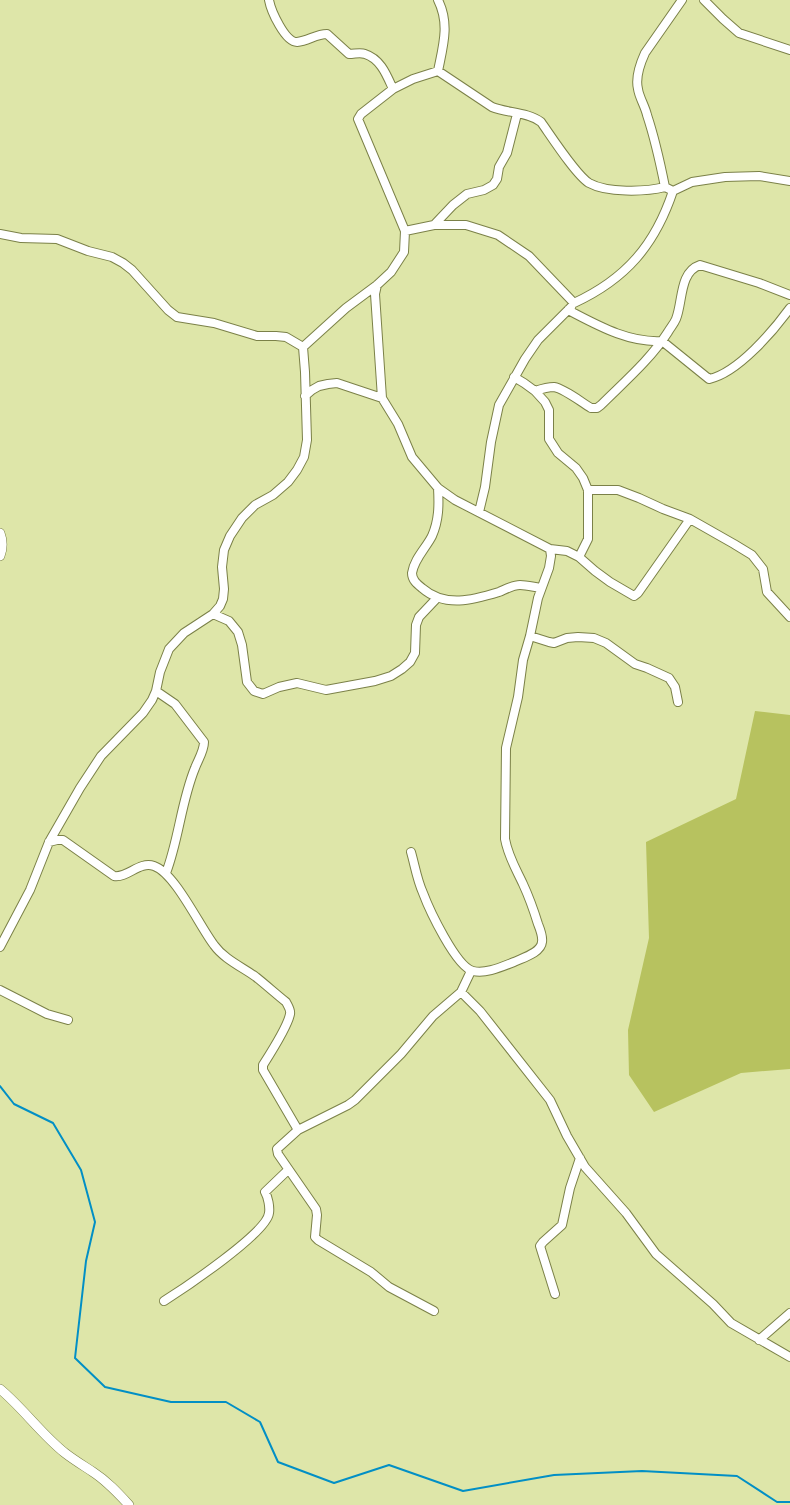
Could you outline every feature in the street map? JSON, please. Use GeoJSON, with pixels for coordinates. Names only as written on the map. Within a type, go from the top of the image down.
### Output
{"type":"FeatureCollection","features":[{"type":"Feature","properties":{"kind":"street"},"geometry":{"type":"LineString","coordinates":[[269,0],[270,7],[278,23],[293,41],[299,42],[321,34],[327,34],[349,54],[366,54],[379,62],[393,89]]}},
{"type":"Feature","properties":{"kind":"street"},"geometry":{"type":"LineString","coordinates":[[438,0],[444,11],[446,34],[438,71]]}},
{"type":"Feature","properties":{"kind":"street"},"geometry":{"type":"LineString","coordinates":[[665,187],[658,151],[645,106],[638,90],[637,77],[641,61],[645,53],[682,0]]}},
{"type":"Feature","properties":{"kind":"street"},"geometry":{"type":"LineString","coordinates":[[704,0],[739,33],[790,50]]}},
{"type":"Feature","properties":{"kind":"street"},"geometry":{"type":"LineString","coordinates":[[303,347],[346,308],[377,285],[391,272],[404,252],[405,231],[358,119],[361,114],[393,89],[413,79],[438,71]]}},
{"type":"Feature","properties":{"kind":"street"},"geometry":{"type":"LineString","coordinates":[[438,71],[492,107],[536,118],[577,172],[588,182],[603,188],[631,191],[652,190],[665,187],[673,191]]}},
{"type":"Feature","properties":{"kind":"street"},"geometry":{"type":"LineString","coordinates":[[434,225],[453,205],[467,194],[484,190],[493,185],[498,179],[499,167],[507,153],[517,114]]}},
{"type":"Feature","properties":{"kind":"street"},"geometry":{"type":"LineString","coordinates":[[479,512],[485,487],[491,442],[499,405],[514,377],[538,340],[574,303],[595,293],[623,272],[641,253],[655,233],[665,214],[673,191],[692,182],[725,177],[759,176],[790,181]]}},
{"type":"Feature","properties":{"kind":"street"},"geometry":{"type":"LineString","coordinates":[[405,231],[434,225],[466,225],[498,235],[529,256],[574,303]]}},
{"type":"Feature","properties":{"kind":"street"},"geometry":{"type":"LineString","coordinates":[[0,234],[21,238],[57,239],[88,251],[112,257],[132,270],[168,310],[177,317],[214,323],[257,336],[286,337],[303,347]]}},
{"type":"Feature","properties":{"kind":"street"},"geometry":{"type":"LineString","coordinates":[[535,391],[547,388],[561,389],[591,408],[596,408],[601,405],[662,341],[676,319],[685,281],[689,272],[700,265],[759,283],[790,295]]}},
{"type":"Feature","properties":{"kind":"street"},"geometry":{"type":"LineString","coordinates":[[377,285],[375,294],[382,398],[398,424],[412,457],[438,488],[455,500],[550,549],[567,551],[579,557],[610,582],[634,596],[638,593],[690,519]]}},
{"type":"Feature","properties":{"kind":"street"},"geometry":{"type":"LineString","coordinates":[[568,310],[601,327],[630,338],[649,342],[662,341],[709,378],[717,377],[759,345],[790,308]]}},
{"type":"Feature","properties":{"kind":"street"},"geometry":{"type":"LineString","coordinates":[[0,947],[30,890],[49,842],[80,788],[102,756],[143,713],[156,691],[160,672],[169,649],[184,633],[213,614],[220,606],[223,599],[224,589],[222,567],[224,550],[230,536],[242,518],[256,505],[273,495],[288,482],[304,457],[307,440],[303,347]]}},
{"type":"Feature","properties":{"kind":"street"},"geometry":{"type":"LineString","coordinates":[[514,377],[535,391],[545,402],[549,410],[549,439],[553,446],[576,468],[583,478],[588,490],[588,539],[579,557]]}},
{"type":"Feature","properties":{"kind":"street"},"geometry":{"type":"LineString","coordinates":[[305,396],[319,386],[337,383],[382,398]]}},
{"type":"Feature","properties":{"kind":"street"},"geometry":{"type":"LineString","coordinates":[[438,488],[438,511],[436,524],[432,536],[415,564],[412,575],[416,583],[426,592],[437,598],[466,601],[519,585],[541,588]]}},
{"type":"Feature","properties":{"kind":"street"},"geometry":{"type":"LineString","coordinates":[[588,490],[618,490],[690,519],[752,555],[763,570],[768,592],[790,618]]}},
{"type":"Feature","properties":{"kind":"street"},"geometry":{"type":"LineString","coordinates":[[0,533],[2,540],[2,550],[0,556]]}},
{"type":"Feature","properties":{"kind":"street"},"geometry":{"type":"LineString","coordinates":[[411,852],[422,892],[439,929],[462,964],[471,971],[486,971],[500,967],[530,955],[539,949],[542,942],[541,933],[524,886],[508,852],[505,839],[506,748],[518,697],[523,660],[541,588],[551,556],[550,549]]}},
{"type":"Feature","properties":{"kind":"street"},"geometry":{"type":"LineString","coordinates":[[213,614],[229,621],[238,632],[242,645],[247,682],[254,691],[262,694],[279,687],[297,683],[326,690],[375,681],[391,676],[402,669],[410,662],[415,653],[416,625],[418,617],[437,598]]}},
{"type":"Feature","properties":{"kind":"street"},"geometry":{"type":"LineString","coordinates":[[530,636],[554,643],[567,638],[578,637],[594,638],[606,643],[635,664],[669,678],[675,686],[678,702]]}},
{"type":"Feature","properties":{"kind":"street"},"geometry":{"type":"LineString","coordinates":[[156,691],[175,704],[204,742],[204,747],[194,769],[184,798],[173,854],[166,873]]}},
{"type":"Feature","properties":{"kind":"street"},"geometry":{"type":"LineString","coordinates":[[49,842],[63,840],[114,876],[149,865],[155,866],[166,873],[199,920],[215,946],[286,1002],[290,1009],[290,1015],[263,1065],[263,1070],[298,1130]]}},
{"type":"Feature","properties":{"kind":"street"},"geometry":{"type":"LineString","coordinates":[[434,1311],[389,1287],[371,1272],[315,1237],[317,1215],[316,1209],[288,1170],[278,1154],[277,1149],[298,1130],[355,1100],[401,1054],[434,1016],[461,992],[471,971]]}},
{"type":"Feature","properties":{"kind":"street"},"geometry":{"type":"LineString","coordinates":[[0,990],[47,1014],[68,1020]]}},
{"type":"Feature","properties":{"kind":"street"},"geometry":{"type":"LineString","coordinates":[[461,992],[480,1010],[550,1100],[567,1136],[580,1158],[592,1175],[626,1213],[656,1254],[713,1304],[731,1323],[790,1357]]}},
{"type":"Feature","properties":{"kind":"street"},"geometry":{"type":"LineString","coordinates":[[555,1294],[540,1246],[562,1225],[570,1188],[580,1158]]}},
{"type":"Feature","properties":{"kind":"street"},"geometry":{"type":"LineString","coordinates":[[164,1301],[202,1277],[251,1236],[266,1220],[269,1213],[265,1192],[288,1170]]}},
{"type":"Feature","properties":{"kind":"street"},"geometry":{"type":"LineString","coordinates":[[759,1340],[790,1314]]}},
{"type":"Feature","properties":{"kind":"street"},"geometry":{"type":"LineString","coordinates":[[0,1389],[13,1400],[66,1454],[106,1482],[118,1492],[129,1505]]}},
{"type":"Feature","properties":{"kind":"green space"},"geometry":{"type":"Polygon","coordinates":[[[755,711],[790,715],[790,1069],[741,1073],[654,1112],[629,1075],[628,1030],[649,938],[646,842],[736,799],[755,711]]]}},
{"type":"Feature","properties":{"kind":"waterway"},"geometry":{"type":"LineString","coordinates":[[0,1086],[14,1104],[53,1123],[81,1170],[95,1222],[86,1261],[75,1358],[105,1387],[171,1402],[226,1402],[260,1422],[278,1462],[334,1483],[389,1465],[463,1491],[554,1475],[642,1471],[737,1476],[777,1502],[790,1502]]}}]}
